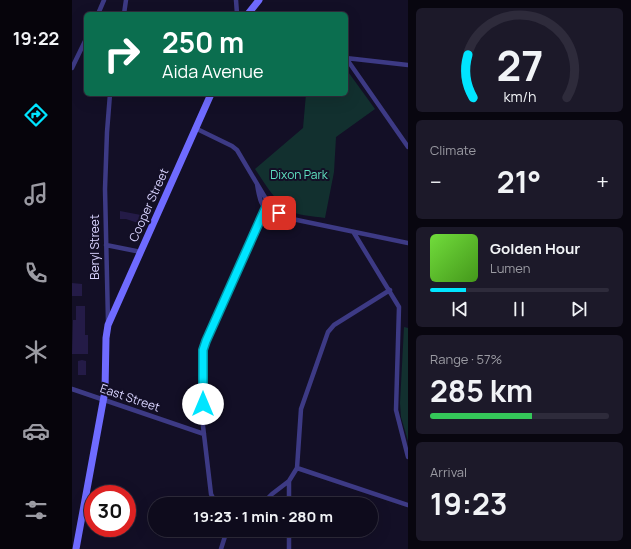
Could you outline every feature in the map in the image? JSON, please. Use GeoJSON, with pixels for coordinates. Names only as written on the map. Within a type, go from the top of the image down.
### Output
{"type":"FeatureCollection","features":[{"type":"Feature","properties":{"kind":"main road"},"geometry":{"type":"LineString","coordinates":[[250,12],[259,0]]}},
{"type":"Feature","properties":{"kind":"main road","name":"Cooper Street"},"geometry":{"type":"LineString","coordinates":[[108,325],[210,96]]}},
{"type":"Feature","properties":{"kind":"main road","name":"Beryl Street"},"geometry":{"type":"LineString","coordinates":[[76,549],[106,379],[106,338],[108,325]]}},
{"type":"Feature","properties":{"kind":"street"},"geometry":{"type":"LineString","coordinates":[[99,12],[104,0]]}},
{"type":"Feature","properties":{"kind":"street"},"geometry":{"type":"LineString","coordinates":[[124,12],[126,0]]}},
{"type":"Feature","properties":{"kind":"street"},"geometry":{"type":"LineString","coordinates":[[236,0],[238,12]]}},
{"type":"Feature","properties":{"kind":"street"},"geometry":{"type":"LineString","coordinates":[[72,68],[84,43]]}},
{"type":"Feature","properties":{"kind":"street"},"geometry":{"type":"LineString","coordinates":[[348,58],[408,65]]}},
{"type":"Feature","properties":{"kind":"street"},"geometry":{"type":"LineString","coordinates":[[348,61],[408,148]]}},
{"type":"Feature","properties":{"kind":"street","name":"Beryl Street"},"geometry":{"type":"LineString","coordinates":[[108,325],[106,245],[107,132],[110,96]]}},
{"type":"Feature","properties":{"kind":"street"},"geometry":{"type":"LineString","coordinates":[[195,128],[232,146],[237,150],[269,203],[282,217]]}},
{"type":"Feature","properties":{"kind":"street"},"geometry":{"type":"LineString","coordinates":[[257,184],[262,204],[270,213],[354,233],[408,243]]}},
{"type":"Feature","properties":{"kind":"street"},"geometry":{"type":"LineString","coordinates":[[213,497],[204,434],[204,347],[269,203]]}},
{"type":"Feature","properties":{"kind":"street"},"geometry":{"type":"LineString","coordinates":[[258,225],[274,207]]}},
{"type":"Feature","properties":{"kind":"street"},"geometry":{"type":"LineString","coordinates":[[354,233],[399,307],[396,410],[408,457]]}},
{"type":"Feature","properties":{"kind":"street"},"geometry":{"type":"LineString","coordinates":[[106,245],[141,252]]}},
{"type":"Feature","properties":{"kind":"street"},"geometry":{"type":"LineString","coordinates":[[269,497],[289,481],[297,468],[302,404],[328,332],[334,325],[390,290]]}},
{"type":"Feature","properties":{"kind":"street","name":"East Street"},"geometry":{"type":"LineString","coordinates":[[72,389],[204,434]]}},
{"type":"Feature","properties":{"kind":"street"},"geometry":{"type":"LineString","coordinates":[[297,468],[408,505]]}},
{"type":"Feature","properties":{"kind":"street"},"geometry":{"type":"LineString","coordinates":[[289,481],[289,497]]}},
{"type":"Feature","properties":{"kind":"street"},"geometry":{"type":"LineString","coordinates":[[221,549],[224,537]]}},
{"type":"Feature","properties":{"kind":"street"},"geometry":{"type":"LineString","coordinates":[[289,537],[289,549]]}},
{"type":"Feature","properties":{"kind":"green space","name":"Dixon Park"},"geometry":{"type":"Polygon","coordinates":[[[348,72],[375,109],[336,137],[334,172],[325,218],[290,211],[277,200],[255,169],[303,128],[306,96],[348,96],[348,72]]]}},
{"type":"Feature","properties":{"kind":"green space"},"geometry":{"type":"Polygon","coordinates":[[[404,327],[408,328],[408,441],[401,417],[400,403],[404,327]]]}},
{"type":"Feature","properties":{"kind":"building"},"geometry":{"type":"Polygon","coordinates":[[[120,211],[141,215],[138,223],[126,219],[120,219],[120,211]]]}},
{"type":"Feature","properties":{"kind":"building"},"geometry":{"type":"Polygon","coordinates":[[[72,283],[82,284],[82,296],[72,296],[72,283]]]}},
{"type":"Feature","properties":{"kind":"building"},"geometry":{"type":"Polygon","coordinates":[[[76,306],[85,306],[85,335],[88,335],[88,354],[72,354],[73,320],[76,320],[76,306]]]}},
{"type":"Feature","properties":{"kind":"building"},"geometry":{"type":"Polygon","coordinates":[[[78,361],[86,361],[86,375],[78,375],[78,361]]]}},
{"type":"Feature","properties":{"kind":"route"},"geometry":{"type":"LineString","coordinates":[[203,404],[203,350],[206,341],[265,209],[269,203],[279,213]]}}]}
